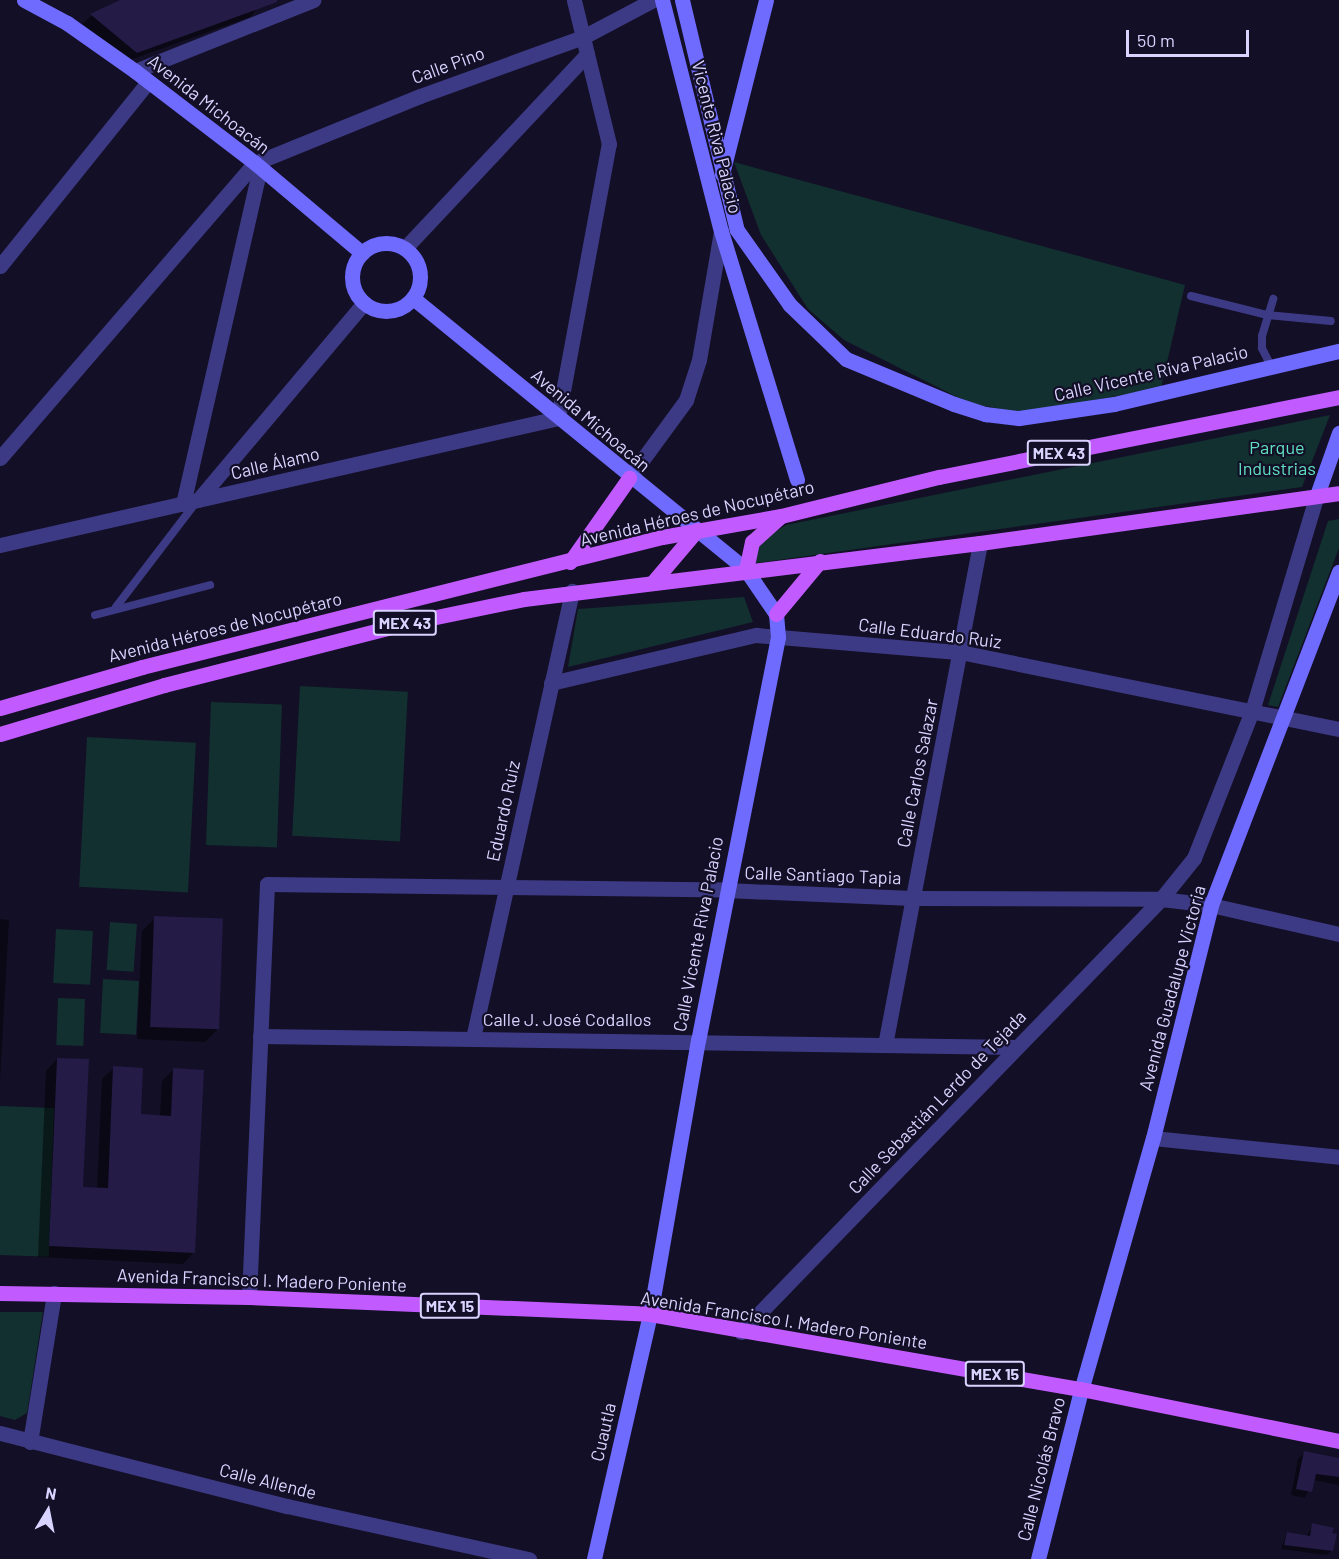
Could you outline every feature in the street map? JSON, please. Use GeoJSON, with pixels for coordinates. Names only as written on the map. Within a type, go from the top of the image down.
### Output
{"type":"FeatureCollection","features":[{"type":"Feature","properties":{"kind":"main road","name":"Avenida Héroes de Nocupétaro"},"geometry":{"type":"LineString","coordinates":[[0,708],[142,667],[697,530],[781,516],[939,477],[1339,397]]}},
{"type":"Feature","properties":{"kind":"main road"},"geometry":{"type":"LineString","coordinates":[[570,562],[629,478]]}},
{"type":"Feature","properties":{"kind":"main road","name":"MEX 43"},"geometry":{"type":"LineString","coordinates":[[0,734],[164,685],[407,623],[572,591],[980,543],[1339,493]]}},
{"type":"Feature","properties":{"kind":"main road"},"geometry":{"type":"LineString","coordinates":[[746,570],[752,542],[781,516]]}},
{"type":"Feature","properties":{"kind":"main road"},"geometry":{"type":"LineString","coordinates":[[653,582],[697,530]]}},
{"type":"Feature","properties":{"kind":"main road"},"geometry":{"type":"LineString","coordinates":[[776,614],[820,561]]}},
{"type":"Feature","properties":{"kind":"main road","name":"Avenida Francisco I. Madero Poniente"},"geometry":{"type":"LineString","coordinates":[[0,1293],[249,1298],[650,1314],[741,1332],[1081,1389],[1339,1441]]}},
{"type":"Feature","properties":{"kind":"street","name":"Avenida Michoacán"},"geometry":{"type":"LineString","coordinates":[[24,0],[67,23],[135,71],[147,83],[257,165],[362,253]]}},
{"type":"Feature","properties":{"kind":"street"},"geometry":{"type":"LineString","coordinates":[[135,71],[313,0]]}},
{"type":"Feature","properties":{"kind":"street"},"geometry":{"type":"LineString","coordinates":[[558,418],[609,144],[574,0]]}},
{"type":"Feature","properties":{"kind":"street","name":"Calle Pino"},"geometry":{"type":"LineString","coordinates":[[257,165],[420,96],[583,37],[653,0]]}},
{"type":"Feature","properties":{"kind":"street","name":"Vicente Riva Palacio"},"geometry":{"type":"LineString","coordinates":[[629,478],[686,400],[699,360],[721,231],[663,0]]}},
{"type":"Feature","properties":{"kind":"street","name":"Calle Vicente Riva Palacio"},"geometry":{"type":"LineString","coordinates":[[682,0],[721,177],[736,230],[762,269],[815,332],[846,358],[954,404],[985,414],[1046,416],[1114,404],[1339,351]]}},
{"type":"Feature","properties":{"kind":"street"},"geometry":{"type":"LineString","coordinates":[[714,203],[766,0]]}},
{"type":"Feature","properties":{"kind":"street"},"geometry":{"type":"LineString","coordinates":[[405,248],[587,54]]}},
{"type":"Feature","properties":{"kind":"street"},"geometry":{"type":"LineString","coordinates":[[0,266],[147,83]]}},
{"type":"Feature","properties":{"kind":"street"},"geometry":{"type":"LineString","coordinates":[[0,458],[257,165]]}},
{"type":"Feature","properties":{"kind":"street"},"geometry":{"type":"LineString","coordinates":[[183,504],[257,165]]}},
{"type":"Feature","properties":{"kind":"street"},"geometry":{"type":"LineString","coordinates":[[721,231],[797,480]]}},
{"type":"Feature","properties":{"kind":"street"},"geometry":{"type":"LineString","coordinates":[[382,243],[405,248],[419,266],[421,277],[413,298],[406,305],[384,311],[364,303],[352,285],[352,274],[362,253],[382,243]]}},
{"type":"Feature","properties":{"kind":"street","name":"Avenida Michoacán"},"geometry":{"type":"LineString","coordinates":[[413,298],[629,478],[746,570]]}},
{"type":"Feature","properties":{"kind":"street"},"geometry":{"type":"LineString","coordinates":[[198,500],[364,303]]}},
{"type":"Feature","properties":{"kind":"street","name":"Calle Álamo"},"geometry":{"type":"LineString","coordinates":[[0,545],[558,418]]}},
{"type":"Feature","properties":{"kind":"street","name":"Avenida Guadalupe Victoria"},"geometry":{"type":"LineString","coordinates":[[1161,899],[1194,858],[1252,711],[1317,495],[1339,433]]}},
{"type":"Feature","properties":{"kind":"street","name":"Calle Carlos Salazar"},"geometry":{"type":"LineString","coordinates":[[885,1045],[980,543]]}},
{"type":"Feature","properties":{"kind":"street","name":"Calle Vicente Riva Palacio"},"geometry":{"type":"LineString","coordinates":[[650,1314],[726,890],[778,637],[776,614],[746,570]]}},
{"type":"Feature","properties":{"kind":"street","name":"Avenida Guadalupe Victoria"},"geometry":{"type":"LineString","coordinates":[[1081,1389],[1153,1138],[1211,905],[1285,719],[1339,572]]}},
{"type":"Feature","properties":{"kind":"street","name":"Eduardo Ruiz"},"geometry":{"type":"LineString","coordinates":[[472,1038],[572,591]]}},
{"type":"Feature","properties":{"kind":"street","name":"Calle Eduardo Ruiz"},"geometry":{"type":"LineString","coordinates":[[551,683],[756,634],[960,652],[1339,729]]}},
{"type":"Feature","properties":{"kind":"street","name":"Calle Santiago Tapia"},"geometry":{"type":"LineString","coordinates":[[260,1036],[267,884],[506,890],[726,890],[912,898],[1161,899],[1211,905],[1339,934]]}},
{"type":"Feature","properties":{"kind":"street","name":"Calle Sebastián Lerdo de Tejada"},"geometry":{"type":"LineString","coordinates":[[741,1332],[1161,899]]}},
{"type":"Feature","properties":{"kind":"street"},"geometry":{"type":"LineString","coordinates":[[249,1298],[260,1036]]}},
{"type":"Feature","properties":{"kind":"street","name":"Calle J. José Codallos"},"geometry":{"type":"LineString","coordinates":[[260,1036],[698,1040],[1017,1047]]}},
{"type":"Feature","properties":{"kind":"street"},"geometry":{"type":"LineString","coordinates":[[1153,1138],[1339,1157]]}},
{"type":"Feature","properties":{"kind":"street"},"geometry":{"type":"LineString","coordinates":[[30,1442],[54,1293]]}},
{"type":"Feature","properties":{"kind":"street","name":"Cuautla"},"geometry":{"type":"LineString","coordinates":[[594,1559],[650,1314]]}},
{"type":"Feature","properties":{"kind":"street","name":"Calle Nicolás Bravo"},"geometry":{"type":"LineString","coordinates":[[1038,1559],[1081,1389]]}},
{"type":"Feature","properties":{"kind":"street","name":"Calle Allende"},"geometry":{"type":"LineString","coordinates":[[0,1433],[286,1506],[530,1559]]}},
{"type":"Feature","properties":{"kind":"lane"},"geometry":{"type":"LineString","coordinates":[[1191,296],[1267,315],[1331,321]]}},
{"type":"Feature","properties":{"kind":"lane"},"geometry":{"type":"LineString","coordinates":[[1271,366],[1262,348],[1267,315],[1273,299]]}},
{"type":"Feature","properties":{"kind":"lane"},"geometry":{"type":"LineString","coordinates":[[116,608],[198,500]]}},
{"type":"Feature","properties":{"kind":"lane"},"geometry":{"type":"LineString","coordinates":[[94,615],[210,585]]}},
{"type":"Feature","properties":{"kind":"green space"},"geometry":{"type":"Polygon","coordinates":[[[734,162],[1185,285],[1161,388],[1022,413],[969,403],[844,340],[808,309],[761,235],[734,162]]]}},
{"type":"Feature","properties":{"kind":"green space","name":"Parque Industrias"},"geometry":{"type":"Polygon","coordinates":[[[1330,415],[1302,487],[756,563],[752,556],[759,542],[786,525],[1330,415]]]}},
{"type":"Feature","properties":{"kind":"green space"},"geometry":{"type":"Polygon","coordinates":[[[1339,519],[1339,548],[1278,707],[1268,705],[1328,521],[1339,519]]]}},
{"type":"Feature","properties":{"kind":"green space"},"geometry":{"type":"Polygon","coordinates":[[[744,597],[753,622],[568,667],[578,609],[744,597]]]}},
{"type":"Feature","properties":{"kind":"green space"},"geometry":{"type":"Polygon","coordinates":[[[300,686],[408,692],[400,841],[292,836],[300,686]]]}},
{"type":"Feature","properties":{"kind":"green space"},"geometry":{"type":"Polygon","coordinates":[[[211,702],[282,704],[277,847],[206,845],[211,702]]]}},
{"type":"Feature","properties":{"kind":"green space"},"geometry":{"type":"Polygon","coordinates":[[[87,737],[196,743],[188,892],[79,887],[87,737]]]}},
{"type":"Feature","properties":{"kind":"green space"},"geometry":{"type":"Polygon","coordinates":[[[110,922],[137,924],[134,972],[107,970],[110,922]]]}},
{"type":"Feature","properties":{"kind":"green space"},"geometry":{"type":"Polygon","coordinates":[[[56,929],[93,931],[90,985],[53,983],[56,929]]]}},
{"type":"Feature","properties":{"kind":"green space"},"geometry":{"type":"Polygon","coordinates":[[[103,979],[139,981],[136,1035],[100,1033],[103,979]]]}},
{"type":"Feature","properties":{"kind":"green space"},"geometry":{"type":"Polygon","coordinates":[[[58,998],[85,999],[83,1046],[56,1045],[58,998]]]}},
{"type":"Feature","properties":{"kind":"green space"},"geometry":{"type":"Polygon","coordinates":[[[0,1106],[54,1108],[49,1257],[0,1255],[0,1106]]]}},
{"type":"Feature","properties":{"kind":"green space"},"geometry":{"type":"Polygon","coordinates":[[[0,1312],[43,1312],[27,1413],[15,1420],[0,1416],[0,1312]]]}},
{"type":"Feature","properties":{"kind":"building"},"geometry":{"type":"Polygon","coordinates":[[[120,0],[277,0],[277,2],[137,53],[90,14],[120,0]]]}},
{"type":"Feature","properties":{"kind":"building"},"geometry":{"type":"Polygon","coordinates":[[[154,916],[223,918],[219,1029],[150,1027],[154,916]]]}},
{"type":"Feature","properties":{"kind":"building"},"geometry":{"type":"Polygon","coordinates":[[[57,1058],[89,1059],[83,1187],[108,1188],[113,1066],[143,1068],[141,1114],[171,1116],[173,1068],[204,1070],[195,1253],[49,1246],[57,1058]]]}},
{"type":"Feature","properties":{"kind":"building"},"geometry":{"type":"Polygon","coordinates":[[[1304,1451],[1339,1458],[1339,1477],[1316,1474],[1312,1492],[1296,1489],[1304,1451]]]}},
{"type":"Feature","properties":{"kind":"building"},"geometry":{"type":"Polygon","coordinates":[[[1312,1523],[1334,1528],[1332,1533],[1337,1534],[1333,1551],[1284,1545],[1287,1532],[1310,1536],[1312,1523]]]}}]}
